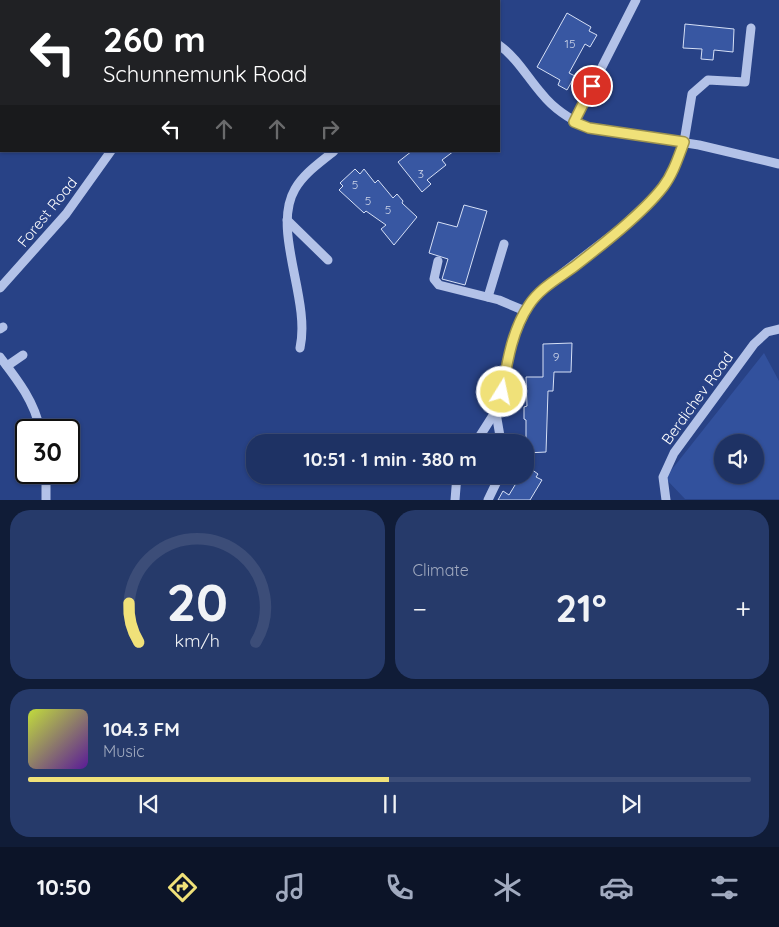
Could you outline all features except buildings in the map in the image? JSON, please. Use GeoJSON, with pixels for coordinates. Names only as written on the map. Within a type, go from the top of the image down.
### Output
{"type":"FeatureCollection","features":[{"type":"Feature","properties":{"kind":"street"},"geometry":{"type":"LineString","coordinates":[[574,122],[636,0]]}},
{"type":"Feature","properties":{"kind":"street"},"geometry":{"type":"LineString","coordinates":[[482,434],[499,406],[511,344],[525,311],[543,288],[595,250],[663,188],[674,170],[684,142],[692,94],[708,80],[745,82],[751,28]]}},
{"type":"Feature","properties":{"kind":"street"},"geometry":{"type":"LineString","coordinates":[[500,46],[520,63],[548,101],[574,122],[589,128],[684,142],[779,164]]}},
{"type":"Feature","properties":{"kind":"street","name":"Forest Road"},"geometry":{"type":"LineString","coordinates":[[0,288],[66,214],[110,152]]}},
{"type":"Feature","properties":{"kind":"street"},"geometry":{"type":"LineString","coordinates":[[300,348],[302,329],[287,220],[288,206],[296,188],[308,173],[333,152]]}},
{"type":"Feature","properties":{"kind":"street"},"geometry":{"type":"LineString","coordinates":[[287,220],[328,260]]}},
{"type":"Feature","properties":{"kind":"street"},"geometry":{"type":"LineString","coordinates":[[488,297],[504,244]]}},
{"type":"Feature","properties":{"kind":"street"},"geometry":{"type":"LineString","coordinates":[[438,262],[434,278],[439,285],[488,297],[525,311]]}},
{"type":"Feature","properties":{"kind":"street","name":"Berdichev Road"},"geometry":{"type":"LineString","coordinates":[[666,500],[663,477],[674,453],[754,344],[767,332],[779,329]]}},
{"type":"Feature","properties":{"kind":"street"},"geometry":{"type":"LineString","coordinates":[[7,366],[23,355]]}},
{"type":"Feature","properties":{"kind":"street"},"geometry":{"type":"LineString","coordinates":[[0,357],[27,396],[38,419]]}},
{"type":"Feature","properties":{"kind":"street"},"geometry":{"type":"LineString","coordinates":[[496,413],[500,434]]}},
{"type":"Feature","properties":{"kind":"street"},"geometry":{"type":"LineString","coordinates":[[46,484],[46,500]]}},
{"type":"Feature","properties":{"kind":"street"},"geometry":{"type":"LineString","coordinates":[[455,500],[456,484]]}},
{"type":"Feature","properties":{"kind":"street"},"geometry":{"type":"LineString","coordinates":[[488,500],[496,484]]}},
{"type":"Feature","properties":{"kind":"shaded area"},"geometry":{"type":"Polygon","coordinates":[[[764,353],[779,381],[779,499],[685,499],[665,478],[764,353]]]}},
{"type":"Feature","properties":{"kind":"route"},"geometry":{"type":"LineString","coordinates":[[502,392],[511,344],[529,304],[543,288],[595,250],[663,188],[674,170],[684,142],[589,128],[574,122],[592,86]]}}]}
